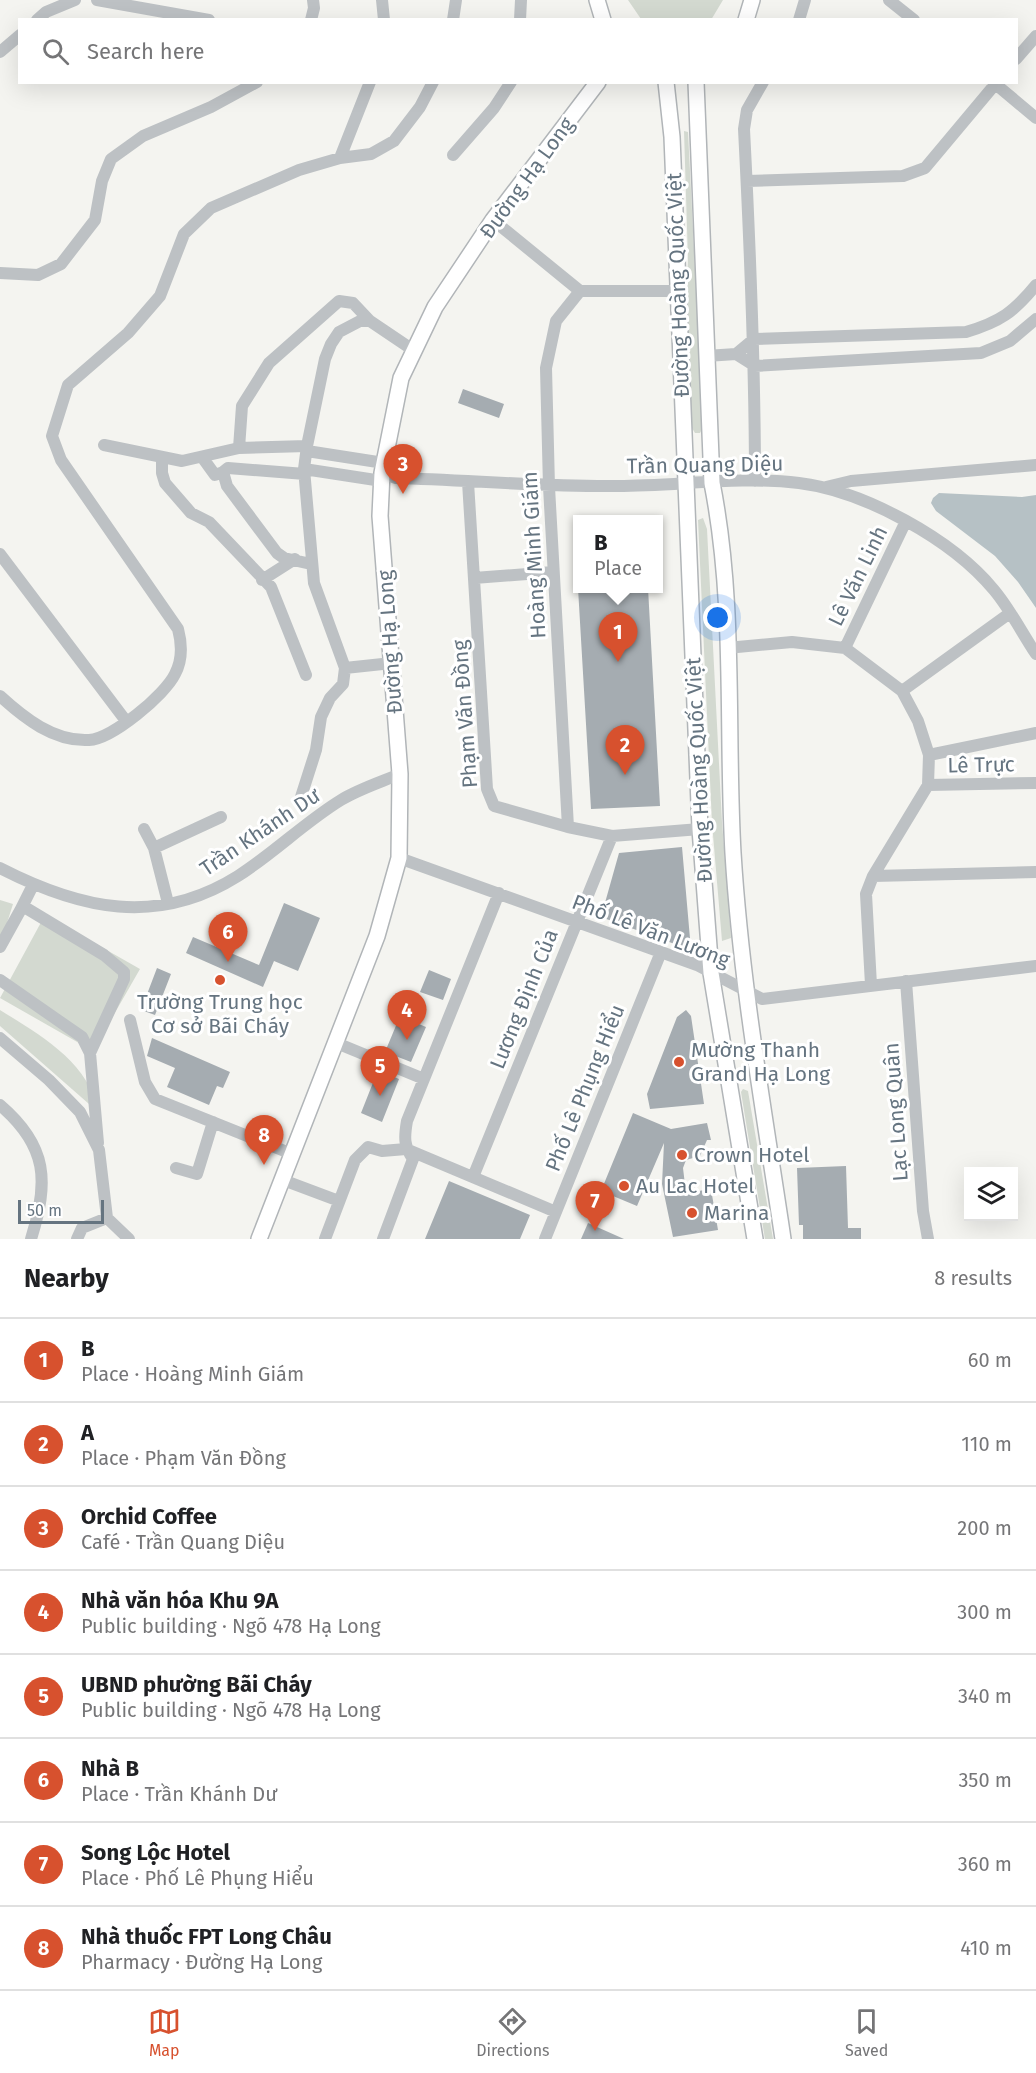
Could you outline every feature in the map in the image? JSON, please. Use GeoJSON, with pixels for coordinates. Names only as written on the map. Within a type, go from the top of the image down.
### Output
{"type":"FeatureCollection","features":[{"type":"Feature","properties":{"kind":"main road"},"geometry":{"type":"LineString","coordinates":[[597,0],[602,18]]}},
{"type":"Feature","properties":{"kind":"main road"},"geometry":{"type":"LineString","coordinates":[[747,18],[752,0]]}},
{"type":"Feature","properties":{"kind":"main road","name":"Đường Hạ Long"},"geometry":{"type":"LineString","coordinates":[[259,1239],[377,936],[399,858],[400,774],[380,516],[382,472],[401,378],[412,350],[435,307],[493,220],[595,84]]}},
{"type":"Feature","properties":{"kind":"main road","name":"Đường Hoàng Quốc Việt"},"geometry":{"type":"LineString","coordinates":[[666,84],[672,137],[676,291],[687,485],[700,829],[711,973],[755,1239]]}},
{"type":"Feature","properties":{"kind":"main road","name":"Đường Hoàng Quốc Việt"},"geometry":{"type":"LineString","coordinates":[[696,84],[712,483],[722,532],[733,853],[746,990],[783,1239]]}},
{"type":"Feature","properties":{"kind":"street"},"geometry":{"type":"LineString","coordinates":[[39,18],[46,12],[75,0]]}},
{"type":"Feature","properties":{"kind":"street"},"geometry":{"type":"LineString","coordinates":[[96,0],[198,18]]}},
{"type":"Feature","properties":{"kind":"street"},"geometry":{"type":"LineString","coordinates":[[312,18],[313,0]]}},
{"type":"Feature","properties":{"kind":"street"},"geometry":{"type":"LineString","coordinates":[[382,0],[384,18]]}},
{"type":"Feature","properties":{"kind":"street"},"geometry":{"type":"LineString","coordinates":[[453,18],[456,0]]}},
{"type":"Feature","properties":{"kind":"street"},"geometry":{"type":"LineString","coordinates":[[520,18],[521,0]]}},
{"type":"Feature","properties":{"kind":"street"},"geometry":{"type":"LineString","coordinates":[[800,18],[805,0]]}},
{"type":"Feature","properties":{"kind":"street"},"geometry":{"type":"LineString","coordinates":[[889,0],[912,18]]}},
{"type":"Feature","properties":{"kind":"street"},"geometry":{"type":"LineString","coordinates":[[1018,59],[1036,36]]}},
{"type":"Feature","properties":{"kind":"street"},"geometry":{"type":"LineString","coordinates":[[0,52],[18,37]]}},
{"type":"Feature","properties":{"kind":"street"},"geometry":{"type":"LineString","coordinates":[[0,273],[38,275],[61,264],[94,220],[102,181],[111,159],[143,135],[211,107],[253,84]]}},
{"type":"Feature","properties":{"kind":"street"},"geometry":{"type":"LineString","coordinates":[[340,158],[369,84]]}},
{"type":"Feature","properties":{"kind":"street"},"geometry":{"type":"LineString","coordinates":[[0,696],[20,715],[56,735],[90,740],[126,721],[152,702],[175,674],[183,647],[178,629],[61,459],[52,436],[57,412],[68,385],[128,333],[160,296],[184,234],[211,208],[299,170],[340,158],[371,154],[394,141],[420,107],[432,84]]}},
{"type":"Feature","properties":{"kind":"street"},"geometry":{"type":"LineString","coordinates":[[453,155],[495,108],[510,84]]}},
{"type":"Feature","properties":{"kind":"street"},"geometry":{"type":"LineString","coordinates":[[755,481],[755,366],[750,300],[744,129],[747,110],[762,84]]}},
{"type":"Feature","properties":{"kind":"street"},"geometry":{"type":"LineString","coordinates":[[747,181],[903,176],[925,168],[995,84]]}},
{"type":"Feature","properties":{"kind":"street"},"geometry":{"type":"LineString","coordinates":[[997,84],[1036,118]]}},
{"type":"Feature","properties":{"kind":"street"},"geometry":{"type":"LineString","coordinates":[[493,220],[580,291],[676,291]]}},
{"type":"Feature","properties":{"kind":"street"},"geometry":{"type":"LineString","coordinates":[[706,356],[736,354],[754,339],[966,332],[994,324],[1018,307],[1036,285]]}},
{"type":"Feature","properties":{"kind":"street","name":"Hoàng Minh Giám"},"geometry":{"type":"LineString","coordinates":[[568,827],[549,487],[546,368],[556,321],[580,291]]}},
{"type":"Feature","properties":{"kind":"street"},"geometry":{"type":"LineString","coordinates":[[250,470],[244,448],[242,406],[276,356],[339,301],[352,303],[370,321],[412,350]]}},
{"type":"Feature","properties":{"kind":"street"},"geometry":{"type":"LineString","coordinates":[[736,354],[755,366],[972,353],[1010,341],[1036,319]]}},
{"type":"Feature","properties":{"kind":"street"},"geometry":{"type":"LineString","coordinates":[[300,800],[316,750],[321,717],[330,698],[343,684],[345,668],[321,604],[311,564],[304,472],[307,448],[324,359],[331,344],[339,332],[360,321],[370,321]]}},
{"type":"Feature","properties":{"kind":"street"},"geometry":{"type":"LineString","coordinates":[[994,324],[1010,341]]}},
{"type":"Feature","properties":{"kind":"street"},"geometry":{"type":"LineString","coordinates":[[104,446],[182,461],[244,448],[307,448],[382,472]]}},
{"type":"Feature","properties":{"kind":"street"},"geometry":{"type":"LineString","coordinates":[[202,457],[215,475],[228,468],[304,472],[382,472]]}},
{"type":"Feature","properties":{"kind":"street"},"geometry":{"type":"LineString","coordinates":[[162,458],[165,483],[191,513],[209,522],[271,587],[306,675]]}},
{"type":"Feature","properties":{"kind":"street"},"geometry":{"type":"LineString","coordinates":[[822,488],[851,481],[1036,465]]}},
{"type":"Feature","properties":{"kind":"street"},"geometry":{"type":"LineString","coordinates":[[224,472],[227,486],[272,547],[284,558],[311,564]]}},
{"type":"Feature","properties":{"kind":"street","name":"Trần Quang Diệu"},"geometry":{"type":"LineString","coordinates":[[382,472],[396,478],[549,487],[687,485],[755,481],[798,483],[822,488],[906,521],[955,554],[994,589],[1036,654]]}},
{"type":"Feature","properties":{"kind":"street","name":"Phạm Văn Đồng"},"geometry":{"type":"LineString","coordinates":[[468,482],[487,789],[494,806],[568,827],[612,836],[700,829]]}},
{"type":"Feature","properties":{"kind":"street","name":"Lê Văn Linh"},"geometry":{"type":"LineString","coordinates":[[844,648],[906,521]]}},
{"type":"Feature","properties":{"kind":"street"},"geometry":{"type":"LineString","coordinates":[[0,554],[126,721]]}},
{"type":"Feature","properties":{"kind":"street"},"geometry":{"type":"LineString","coordinates":[[262,580],[295,559]]}},
{"type":"Feature","properties":{"kind":"street"},"geometry":{"type":"LineString","coordinates":[[474,578],[554,572]]}},
{"type":"Feature","properties":{"kind":"street"},"geometry":{"type":"LineString","coordinates":[[902,691],[1010,613]]}},
{"type":"Feature","properties":{"kind":"street"},"geometry":{"type":"LineString","coordinates":[[727,648],[792,642],[844,648],[902,691],[918,721],[929,755],[928,785],[873,876],[866,894],[871,985]]}},
{"type":"Feature","properties":{"kind":"street"},"geometry":{"type":"LineString","coordinates":[[345,668],[392,663]]}},
{"type":"Feature","properties":{"kind":"street"},"geometry":{"type":"LineString","coordinates":[[929,755],[1036,733]]}},
{"type":"Feature","properties":{"kind":"street","name":"Trần Khánh Dư"},"geometry":{"type":"LineString","coordinates":[[0,868],[33,885],[75,900],[119,908],[168,903],[206,893],[239,875],[342,799],[400,774]]}},
{"type":"Feature","properties":{"kind":"street","name":"Lê Trực"},"geometry":{"type":"LineString","coordinates":[[928,785],[1036,783]]}},
{"type":"Feature","properties":{"kind":"street"},"geometry":{"type":"LineString","coordinates":[[154,848],[221,817]]}},
{"type":"Feature","properties":{"kind":"street"},"geometry":{"type":"LineString","coordinates":[[144,829],[154,848],[168,903]]}},
{"type":"Feature","properties":{"kind":"street","name":"Lương Định Của"},"geometry":{"type":"LineString","coordinates":[[472,1177],[612,836]]}},
{"type":"Feature","properties":{"kind":"street","name":"Phố Lê Văn Lương"},"geometry":{"type":"LineString","coordinates":[[399,858],[661,952],[711,973],[762,999],[1036,966]]}},
{"type":"Feature","properties":{"kind":"street"},"geometry":{"type":"LineString","coordinates":[[873,876],[1036,872]]}},
{"type":"Feature","properties":{"kind":"street"},"geometry":{"type":"LineString","coordinates":[[0,947],[33,885]]}},
{"type":"Feature","properties":{"kind":"street"},"geometry":{"type":"LineString","coordinates":[[383,1239],[413,1159],[406,1149],[404,1138],[407,1121],[499,894]]}},
{"type":"Feature","properties":{"kind":"street"},"geometry":{"type":"LineString","coordinates":[[21,909],[31,909],[104,955],[124,972],[124,979],[90,1053]]}},
{"type":"Feature","properties":{"kind":"street","name":"Phố Lê Phụng Hiểu"},"geometry":{"type":"LineString","coordinates":[[545,1239],[661,952]]}},
{"type":"Feature","properties":{"kind":"street"},"geometry":{"type":"LineString","coordinates":[[0,980],[82,1037],[90,1053],[107,1218],[129,1239]]}},
{"type":"Feature","properties":{"kind":"street","name":"Lạc Long Quân"},"geometry":{"type":"LineString","coordinates":[[906,981],[923,1211],[928,1239]]}},
{"type":"Feature","properties":{"kind":"street"},"geometry":{"type":"LineString","coordinates":[[130,1020],[145,1082],[155,1099],[292,1155]]}},
{"type":"Feature","properties":{"kind":"street"},"geometry":{"type":"LineString","coordinates":[[0,1038],[49,1080],[80,1112],[99,1150]]}},
{"type":"Feature","properties":{"kind":"street"},"geometry":{"type":"LineString","coordinates":[[334,1042],[424,1079]]}},
{"type":"Feature","properties":{"kind":"street"},"geometry":{"type":"LineString","coordinates":[[0,1105],[29,1135],[41,1166],[42,1204],[31,1239]]}},
{"type":"Feature","properties":{"kind":"street"},"geometry":{"type":"LineString","coordinates":[[176,1168],[197,1174],[213,1122]]}},
{"type":"Feature","properties":{"kind":"street"},"geometry":{"type":"LineString","coordinates":[[325,1239],[355,1160],[363,1149],[368,1147],[382,1151],[406,1149],[556,1212]]}},
{"type":"Feature","properties":{"kind":"street"},"geometry":{"type":"LineString","coordinates":[[283,1180],[339,1201]]}},
{"type":"Feature","properties":{"kind":"street"},"geometry":{"type":"LineString","coordinates":[[77,1239],[82,1228],[107,1218]]}},
{"type":"Feature","properties":{"kind":"shaded area"},"geometry":{"type":"Polygon","coordinates":[[[628,0],[723,0],[712,18],[640,18],[628,0]]]}},
{"type":"Feature","properties":{"kind":"shaded area"},"geometry":{"type":"Polygon","coordinates":[[[684,131],[688,132],[703,427],[700,433],[695,433],[692,428],[686,308],[688,260],[684,131]]]}},
{"type":"Feature","properties":{"kind":"shaded area"},"geometry":{"type":"Polygon","coordinates":[[[939,493],[1022,497],[1036,495],[1036,608],[1018,582],[995,556],[936,511],[931,503],[939,493]]]}},
{"type":"Feature","properties":{"kind":"shaded area"},"geometry":{"type":"Polygon","coordinates":[[[703,518],[707,529],[722,822],[731,938],[722,941],[712,823],[698,520],[703,518]]]}},
{"type":"Feature","properties":{"kind":"shaded area"},"geometry":{"type":"Polygon","coordinates":[[[0,900],[13,904],[0,945],[0,900]]]}},
{"type":"Feature","properties":{"kind":"shaded area"},"geometry":{"type":"Polygon","coordinates":[[[45,915],[140,969],[93,1051],[0,998],[45,915]]]}},
{"type":"Feature","properties":{"kind":"shaded area"},"geometry":{"type":"Polygon","coordinates":[[[0,1010],[45,1039],[73,1064],[85,1078],[93,1094],[97,1111],[0,1026],[0,1010]]]}},
{"type":"Feature","properties":{"kind":"shaded area"},"geometry":{"type":"Polygon","coordinates":[[[743,1089],[748,1091],[773,1239],[765,1239],[741,1092],[743,1089]]]}},
{"type":"Feature","properties":{"kind":"building"},"geometry":{"type":"Polygon","coordinates":[[[463,389],[504,404],[499,418],[458,403],[463,389]]]}},
{"type":"Feature","properties":{"kind":"building"},"geometry":{"type":"Polygon","coordinates":[[[578,593],[648,593],[660,806],[591,809],[578,593]]]}},
{"type":"Feature","properties":{"kind":"building"},"geometry":{"type":"Polygon","coordinates":[[[682,847],[691,950],[601,917],[619,853],[682,847]]]}},
{"type":"Feature","properties":{"kind":"building"},"geometry":{"type":"Polygon","coordinates":[[[284,903],[320,918],[298,971],[274,961],[263,987],[186,953],[193,937],[259,965],[284,903]]]}},
{"type":"Feature","properties":{"kind":"building"},"geometry":{"type":"Polygon","coordinates":[[[157,968],[171,974],[155,1015],[141,1010],[157,968]]]}},
{"type":"Feature","properties":{"kind":"building"},"geometry":{"type":"Polygon","coordinates":[[[429,970],[451,979],[443,1000],[420,992],[429,970]]]}},
{"type":"Feature","properties":{"kind":"building","name":"Mường Thanh Grand Hạ Long"},"geometry":{"type":"Polygon","coordinates":[[[686,1010],[691,1016],[704,1104],[650,1109],[647,1094],[677,1017],[686,1010]]]}},
{"type":"Feature","properties":{"kind":"building"},"geometry":{"type":"Polygon","coordinates":[[[400,1016],[426,1027],[411,1062],[385,1052],[400,1016]]]}},
{"type":"Feature","properties":{"kind":"building"},"geometry":{"type":"Polygon","coordinates":[[[152,1038],[230,1072],[223,1088],[217,1086],[209,1105],[167,1087],[175,1068],[147,1056],[152,1038]]]}},
{"type":"Feature","properties":{"kind":"building"},"geometry":{"type":"Polygon","coordinates":[[[378,1070],[399,1079],[382,1122],[361,1113],[378,1070]]]}},
{"type":"Feature","properties":{"kind":"building"},"geometry":{"type":"Polygon","coordinates":[[[633,1113],[671,1129],[707,1123],[711,1140],[707,1140],[700,1156],[686,1160],[683,1168],[686,1193],[711,1189],[718,1230],[673,1237],[662,1184],[664,1143],[637,1206],[601,1191],[633,1113]]]}},
{"type":"Feature","properties":{"kind":"building"},"geometry":{"type":"Polygon","coordinates":[[[846,1166],[848,1228],[861,1228],[861,1239],[803,1239],[803,1225],[799,1225],[797,1168],[846,1166]]]}},
{"type":"Feature","properties":{"kind":"building"},"geometry":{"type":"Polygon","coordinates":[[[449,1181],[530,1215],[520,1239],[425,1239],[449,1181]]]}},
{"type":"Feature","properties":{"kind":"building"},"geometry":{"type":"Polygon","coordinates":[[[588,1223],[624,1239],[581,1239],[588,1223]]]}},
{"type":"Feature","properties":{"kind":"place","name":"Orchid Coffee"},"geometry":{"type":"Point","coordinates":[403,494]}},
{"type":"Feature","properties":{"kind":"place","name":"B"},"geometry":{"type":"Point","coordinates":[618,662]}},
{"type":"Feature","properties":{"kind":"place","name":"A"},"geometry":{"type":"Point","coordinates":[625,775]}},
{"type":"Feature","properties":{"kind":"place","name":"Nhà B"},"geometry":{"type":"Point","coordinates":[228,962]}},
{"type":"Feature","properties":{"kind":"place","name":"Trường Trung học Cơ sở Bãi Cháy"},"geometry":{"type":"Point","coordinates":[220,980]}},
{"type":"Feature","properties":{"kind":"place","name":"Nhà văn hóa Khu 9A"},"geometry":{"type":"Point","coordinates":[407,1040]}},
{"type":"Feature","properties":{"kind":"place","name":"Mường Thanh Grand Hạ Long"},"geometry":{"type":"Point","coordinates":[679,1062]}},
{"type":"Feature","properties":{"kind":"place","name":"UBND phường Bãi Cháy"},"geometry":{"type":"Point","coordinates":[380,1096]}},
{"type":"Feature","properties":{"kind":"place","name":"Crown Hotel"},"geometry":{"type":"Point","coordinates":[682,1155]}},
{"type":"Feature","properties":{"kind":"place","name":"Nhà thuốc FPT Long Châu"},"geometry":{"type":"Point","coordinates":[264,1165]}},
{"type":"Feature","properties":{"kind":"place","name":"Au Lac Hotel"},"geometry":{"type":"Point","coordinates":[624,1186]}},
{"type":"Feature","properties":{"kind":"place","name":"Marina"},"geometry":{"type":"Point","coordinates":[692,1213]}},
{"type":"Feature","properties":{"kind":"place","name":"Song Lộc Hotel"},"geometry":{"type":"Point","coordinates":[595,1231]}}]}
